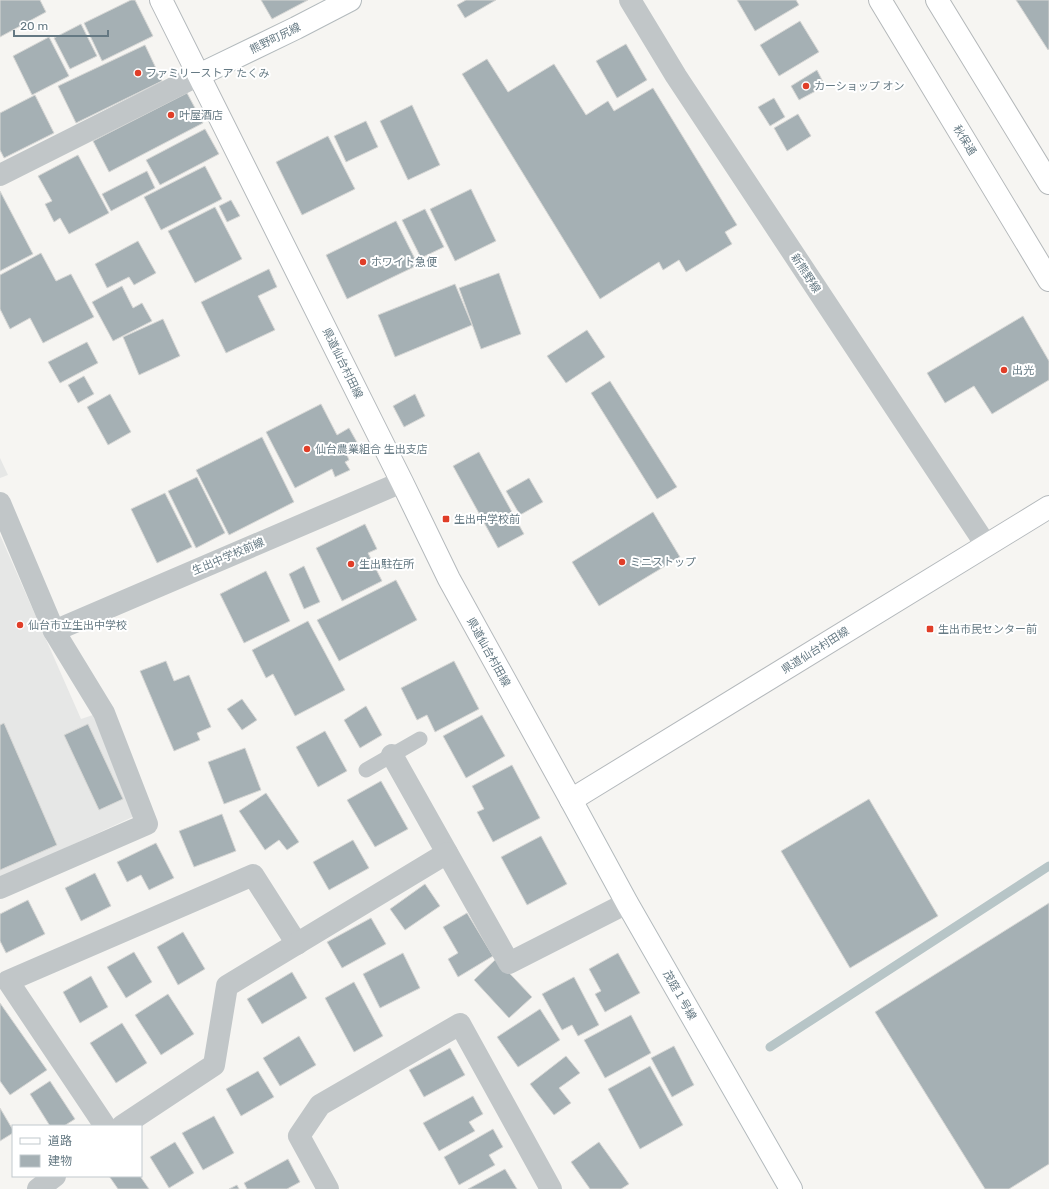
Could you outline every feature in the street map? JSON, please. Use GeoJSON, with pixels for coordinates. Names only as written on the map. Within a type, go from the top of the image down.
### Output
{"type":"FeatureCollection","features":[{"type":"Feature","properties":{"kind":"main road","name":"県道仙台村田線"},"geometry":{"type":"LineString","coordinates":[[161,0],[449,579],[571,800],[1049,507]]}},
{"type":"Feature","properties":{"kind":"main road","name":"熊野町尻線"},"geometry":{"type":"LineString","coordinates":[[199,75],[350,0]]}},
{"type":"Feature","properties":{"kind":"main road","name":"秋保通"},"geometry":{"type":"LineString","coordinates":[[880,0],[1049,280]]}},
{"type":"Feature","properties":{"kind":"main road"},"geometry":{"type":"LineString","coordinates":[[937,0],[1049,183]]}},
{"type":"Feature","properties":{"kind":"main road","name":"茂庭１号線"},"geometry":{"type":"LineString","coordinates":[[571,800],[627,903],[791,1189]]}},
{"type":"Feature","properties":{"kind":"street","name":"新熊野線"},"geometry":{"type":"LineString","coordinates":[[630,0],[681,83],[986,545]]}},
{"type":"Feature","properties":{"kind":"street"},"geometry":{"type":"LineString","coordinates":[[0,175],[199,75]]}},
{"type":"Feature","properties":{"kind":"street","name":"生出中学校前線"},"geometry":{"type":"LineString","coordinates":[[54,630],[402,482]]}},
{"type":"Feature","properties":{"kind":"street"},"geometry":{"type":"LineString","coordinates":[[0,503],[54,630],[104,713],[147,824],[0,888]]}},
{"type":"Feature","properties":{"kind":"street"},"geometry":{"type":"LineString","coordinates":[[392,755],[510,964],[627,903]]}},
{"type":"Feature","properties":{"kind":"street"},"geometry":{"type":"LineString","coordinates":[[124,1125],[214,1065],[227,986],[447,853]]}},
{"type":"Feature","properties":{"kind":"street"},"geometry":{"type":"LineString","coordinates":[[104,1125],[8,981],[253,876],[297,944]]}},
{"type":"Feature","properties":{"kind":"street"},"geometry":{"type":"LineString","coordinates":[[328,1189],[299,1136],[320,1105],[460,1024],[551,1189]]}},
{"type":"Feature","properties":{"kind":"street"},"geometry":{"type":"LineString","coordinates":[[38,1189],[54,1177]]}},
{"type":"Feature","properties":{"kind":"lane"},"geometry":{"type":"LineString","coordinates":[[366,770],[420,739]]}},
{"type":"Feature","properties":{"kind":"shaded area"},"geometry":{"type":"Polygon","coordinates":[[[0,458],[8,475],[0,478],[0,458]]]}},
{"type":"Feature","properties":{"kind":"shaded area","name":"仙台市立生出中学校"},"geometry":{"type":"Polygon","coordinates":[[[0,535],[81,719],[93,715],[137,815],[0,878],[0,535]]]}},
{"type":"Feature","properties":{"kind":"building"},"geometry":{"type":"Polygon","coordinates":[[[0,0],[40,0],[46,12],[0,37],[0,0]]]}},
{"type":"Feature","properties":{"kind":"building"},"geometry":{"type":"Polygon","coordinates":[[[131,0],[135,0],[153,36],[102,61],[84,23],[131,0]]]}},
{"type":"Feature","properties":{"kind":"building"},"geometry":{"type":"Polygon","coordinates":[[[261,0],[308,0],[272,19],[261,0]]]}},
{"type":"Feature","properties":{"kind":"building"},"geometry":{"type":"Polygon","coordinates":[[[466,0],[496,0],[465,18],[457,5],[466,0]]]}},
{"type":"Feature","properties":{"kind":"building"},"geometry":{"type":"Polygon","coordinates":[[[737,0],[796,0],[799,5],[755,31],[737,0]]]}},
{"type":"Feature","properties":{"kind":"building"},"geometry":{"type":"Polygon","coordinates":[[[1016,0],[1049,0],[1048,50],[1016,0]]]}},
{"type":"Feature","properties":{"kind":"building"},"geometry":{"type":"Polygon","coordinates":[[[800,21],[819,52],[779,76],[760,45],[800,21]]]}},
{"type":"Feature","properties":{"kind":"building"},"geometry":{"type":"Polygon","coordinates":[[[81,24],[97,56],[70,69],[54,38],[81,24]]]}},
{"type":"Feature","properties":{"kind":"building"},"geometry":{"type":"Polygon","coordinates":[[[49,37],[69,76],[32,95],[13,56],[49,37]]]}},
{"type":"Feature","properties":{"kind":"building"},"geometry":{"type":"Polygon","coordinates":[[[626,44],[647,80],[617,98],[596,61],[626,44]]]}},
{"type":"Feature","properties":{"kind":"building"},"geometry":{"type":"Polygon","coordinates":[[[145,45],[162,81],[76,123],[58,86],[145,45]]]}},
{"type":"Feature","properties":{"kind":"building"},"geometry":{"type":"Polygon","coordinates":[[[487,59],[508,92],[554,64],[586,115],[608,101],[614,111],[653,88],[737,225],[725,232],[732,244],[686,272],[679,260],[663,270],[659,262],[600,299],[462,74],[487,59]]]}},
{"type":"Feature","properties":{"kind":"building"},"geometry":{"type":"Polygon","coordinates":[[[817,70],[825,86],[799,100],[791,86],[817,70]]]}},
{"type":"Feature","properties":{"kind":"building"},"geometry":{"type":"Polygon","coordinates":[[[187,93],[203,123],[109,172],[93,141],[187,93]]]}},
{"type":"Feature","properties":{"kind":"building"},"geometry":{"type":"Polygon","coordinates":[[[35,95],[54,133],[4,158],[0,150],[0,113],[35,95]]]}},
{"type":"Feature","properties":{"kind":"building"},"geometry":{"type":"Polygon","coordinates":[[[774,98],[785,117],[770,126],[758,107],[774,98]]]}},
{"type":"Feature","properties":{"kind":"building"},"geometry":{"type":"Polygon","coordinates":[[[412,105],[440,165],[408,180],[380,121],[412,105]]]}},
{"type":"Feature","properties":{"kind":"building"},"geometry":{"type":"Polygon","coordinates":[[[798,114],[811,136],[787,151],[774,128],[798,114]]]}},
{"type":"Feature","properties":{"kind":"building"},"geometry":{"type":"Polygon","coordinates":[[[366,121],[378,147],[346,162],[334,136],[366,121]]]}},
{"type":"Feature","properties":{"kind":"building"},"geometry":{"type":"Polygon","coordinates":[[[205,129],[219,154],[160,185],[146,160],[205,129]]]}},
{"type":"Feature","properties":{"kind":"building"},"geometry":{"type":"Polygon","coordinates":[[[328,136],[355,189],[302,215],[276,162],[328,136]]]}},
{"type":"Feature","properties":{"kind":"building"},"geometry":{"type":"Polygon","coordinates":[[[78,155],[109,213],[69,234],[60,218],[54,222],[45,204],[52,201],[38,176],[78,155]]]}},
{"type":"Feature","properties":{"kind":"building"},"geometry":{"type":"Polygon","coordinates":[[[205,166],[222,199],[161,230],[144,197],[205,166]]]}},
{"type":"Feature","properties":{"kind":"building"},"geometry":{"type":"Polygon","coordinates":[[[147,171],[155,188],[111,211],[102,194],[147,171]]]}},
{"type":"Feature","properties":{"kind":"building"},"geometry":{"type":"Polygon","coordinates":[[[471,189],[496,241],[455,261],[430,209],[471,189]]]}},
{"type":"Feature","properties":{"kind":"building"},"geometry":{"type":"Polygon","coordinates":[[[0,191],[33,254],[0,271],[0,191]]]}},
{"type":"Feature","properties":{"kind":"building"},"geometry":{"type":"Polygon","coordinates":[[[231,200],[240,216],[227,222],[219,206],[231,200]]]}},
{"type":"Feature","properties":{"kind":"building"},"geometry":{"type":"Polygon","coordinates":[[[215,207],[242,259],[195,283],[168,231],[215,207]]]}},
{"type":"Feature","properties":{"kind":"building"},"geometry":{"type":"Polygon","coordinates":[[[425,209],[444,247],[421,258],[402,220],[425,209]]]}},
{"type":"Feature","properties":{"kind":"building"},"geometry":{"type":"Polygon","coordinates":[[[396,221],[418,265],[347,299],[326,255],[396,221]]]}},
{"type":"Feature","properties":{"kind":"building"},"geometry":{"type":"Polygon","coordinates":[[[138,241],[156,273],[134,285],[129,277],[107,288],[95,264],[138,241]]]}},
{"type":"Feature","properties":{"kind":"building"},"geometry":{"type":"Polygon","coordinates":[[[41,253],[56,281],[71,274],[94,317],[43,343],[30,318],[10,329],[0,309],[0,275],[41,253]]]}},
{"type":"Feature","properties":{"kind":"building"},"geometry":{"type":"Polygon","coordinates":[[[269,269],[277,287],[258,296],[275,330],[226,353],[201,302],[269,269]]]}},
{"type":"Feature","properties":{"kind":"building"},"geometry":{"type":"Polygon","coordinates":[[[499,273],[521,334],[481,349],[459,288],[499,273]]]}},
{"type":"Feature","properties":{"kind":"building"},"geometry":{"type":"Polygon","coordinates":[[[455,284],[472,325],[395,357],[378,315],[455,284]]]}},
{"type":"Feature","properties":{"kind":"building"},"geometry":{"type":"Polygon","coordinates":[[[122,286],[133,308],[142,303],[152,321],[113,341],[92,302],[122,286]]]}},
{"type":"Feature","properties":{"kind":"building"},"geometry":{"type":"Polygon","coordinates":[[[1023,316],[1049,361],[1049,380],[992,414],[974,386],[945,403],[927,373],[1023,316]]]}},
{"type":"Feature","properties":{"kind":"building"},"geometry":{"type":"Polygon","coordinates":[[[163,319],[180,356],[139,375],[123,337],[163,319]]]}},
{"type":"Feature","properties":{"kind":"building"},"geometry":{"type":"Polygon","coordinates":[[[587,330],[605,357],[566,383],[547,356],[587,330]]]}},
{"type":"Feature","properties":{"kind":"building"},"geometry":{"type":"Polygon","coordinates":[[[87,342],[98,363],[60,383],[48,362],[87,342]]]}},
{"type":"Feature","properties":{"kind":"building"},"geometry":{"type":"Polygon","coordinates":[[[84,376],[94,394],[78,403],[68,385],[84,376]]]}},
{"type":"Feature","properties":{"kind":"building"},"geometry":{"type":"Polygon","coordinates":[[[610,381],[677,487],[657,499],[591,393],[610,381]]]}},
{"type":"Feature","properties":{"kind":"building"},"geometry":{"type":"Polygon","coordinates":[[[110,394],[131,432],[108,445],[87,407],[110,394]]]}},
{"type":"Feature","properties":{"kind":"building"},"geometry":{"type":"Polygon","coordinates":[[[415,394],[425,416],[404,427],[393,406],[415,394]]]}},
{"type":"Feature","properties":{"kind":"building"},"geometry":{"type":"Polygon","coordinates":[[[321,404],[337,435],[349,428],[358,444],[345,450],[349,460],[345,462],[350,470],[335,477],[332,469],[295,488],[266,432],[321,404]]]}},
{"type":"Feature","properties":{"kind":"building"},"geometry":{"type":"Polygon","coordinates":[[[262,437],[294,502],[229,535],[196,470],[262,437]]]}},
{"type":"Feature","properties":{"kind":"building"},"geometry":{"type":"Polygon","coordinates":[[[479,452],[524,534],[498,548],[453,466],[479,452]]]}},
{"type":"Feature","properties":{"kind":"building"},"geometry":{"type":"Polygon","coordinates":[[[197,477],[225,533],[196,548],[168,491],[197,477]]]}},
{"type":"Feature","properties":{"kind":"building"},"geometry":{"type":"Polygon","coordinates":[[[529,478],[543,502],[520,515],[506,491],[529,478]]]}},
{"type":"Feature","properties":{"kind":"building"},"geometry":{"type":"Polygon","coordinates":[[[165,493],[192,547],[157,563],[131,509],[165,493]]]}},
{"type":"Feature","properties":{"kind":"building"},"geometry":{"type":"Polygon","coordinates":[[[653,512],[680,557],[599,606],[572,562],[653,512]]]}},
{"type":"Feature","properties":{"kind":"building"},"geometry":{"type":"Polygon","coordinates":[[[365,524],[377,549],[368,553],[382,581],[342,601],[316,548],[365,524]]]}},
{"type":"Feature","properties":{"kind":"building"},"geometry":{"type":"Polygon","coordinates":[[[304,566],[320,602],[304,609],[289,574],[304,566]]]}},
{"type":"Feature","properties":{"kind":"building"},"geometry":{"type":"Polygon","coordinates":[[[266,571],[290,621],[244,643],[220,594],[266,571]]]}},
{"type":"Feature","properties":{"kind":"building"},"geometry":{"type":"Polygon","coordinates":[[[396,580],[417,620],[339,661],[317,620],[396,580]]]}},
{"type":"Feature","properties":{"kind":"building"},"geometry":{"type":"Polygon","coordinates":[[[308,621],[345,690],[295,716],[273,674],[266,678],[252,650],[308,621]]]}},
{"type":"Feature","properties":{"kind":"building"},"geometry":{"type":"Polygon","coordinates":[[[166,661],[174,681],[189,675],[211,727],[197,733],[200,740],[174,751],[140,671],[166,661]]]}},
{"type":"Feature","properties":{"kind":"building"},"geometry":{"type":"Polygon","coordinates":[[[454,661],[479,709],[435,732],[427,715],[417,720],[401,688],[454,661]]]}},
{"type":"Feature","properties":{"kind":"building"},"geometry":{"type":"Polygon","coordinates":[[[242,699],[257,720],[242,730],[227,709],[242,699]]]}},
{"type":"Feature","properties":{"kind":"building"},"geometry":{"type":"Polygon","coordinates":[[[366,706],[382,735],[360,748],[344,720],[366,706]]]}},
{"type":"Feature","properties":{"kind":"building"},"geometry":{"type":"Polygon","coordinates":[[[482,715],[505,756],[466,778],[443,736],[482,715]]]}},
{"type":"Feature","properties":{"kind":"building"},"geometry":{"type":"Polygon","coordinates":[[[4,723],[57,845],[0,870],[0,725],[4,723]]]}},
{"type":"Feature","properties":{"kind":"building"},"geometry":{"type":"Polygon","coordinates":[[[88,724],[123,799],[99,810],[64,735],[88,724]]]}},
{"type":"Feature","properties":{"kind":"building"},"geometry":{"type":"Polygon","coordinates":[[[325,731],[347,771],[318,787],[296,747],[325,731]]]}},
{"type":"Feature","properties":{"kind":"building"},"geometry":{"type":"Polygon","coordinates":[[[245,748],[261,790],[224,804],[208,762],[245,748]]]}},
{"type":"Feature","properties":{"kind":"building"},"geometry":{"type":"Polygon","coordinates":[[[512,765],[540,818],[493,842],[477,812],[484,809],[472,786],[512,765]]]}},
{"type":"Feature","properties":{"kind":"building"},"geometry":{"type":"Polygon","coordinates":[[[381,781],[408,829],[375,847],[347,800],[381,781]]]}},
{"type":"Feature","properties":{"kind":"building"},"geometry":{"type":"Polygon","coordinates":[[[266,793],[299,842],[287,850],[279,840],[265,850],[239,811],[266,793]]]}},
{"type":"Feature","properties":{"kind":"building"},"geometry":{"type":"Polygon","coordinates":[[[869,799],[938,916],[850,968],[781,851],[869,799]]]}},
{"type":"Feature","properties":{"kind":"building"},"geometry":{"type":"Polygon","coordinates":[[[222,814],[236,851],[194,867],[179,831],[222,814]]]}},
{"type":"Feature","properties":{"kind":"building"},"geometry":{"type":"Polygon","coordinates":[[[541,836],[567,884],[527,905],[501,857],[541,836]]]}},
{"type":"Feature","properties":{"kind":"building"},"geometry":{"type":"Polygon","coordinates":[[[353,840],[369,868],[329,890],[313,862],[353,840]]]}},
{"type":"Feature","properties":{"kind":"building"},"geometry":{"type":"Polygon","coordinates":[[[156,843],[174,878],[149,890],[141,875],[127,882],[117,862],[156,843]]]}},
{"type":"Feature","properties":{"kind":"building"},"geometry":{"type":"Polygon","coordinates":[[[95,873],[111,906],[81,921],[65,888],[95,873]]]}},
{"type":"Feature","properties":{"kind":"building"},"geometry":{"type":"Polygon","coordinates":[[[425,884],[440,906],[405,930],[390,909],[425,884]]]}},
{"type":"Feature","properties":{"kind":"building"},"geometry":{"type":"Polygon","coordinates":[[[28,900],[45,934],[6,953],[0,941],[0,914],[28,900]]]}},
{"type":"Feature","properties":{"kind":"building"},"geometry":{"type":"Polygon","coordinates":[[[1049,903],[1049,1164],[1009,1189],[985,1189],[875,1012],[1049,903]]]}},
{"type":"Feature","properties":{"kind":"building"},"geometry":{"type":"Polygon","coordinates":[[[467,913],[493,956],[458,977],[448,959],[458,953],[443,927],[467,913]]]}},
{"type":"Feature","properties":{"kind":"building"},"geometry":{"type":"Polygon","coordinates":[[[371,918],[386,944],[342,968],[327,942],[371,918]]]}},
{"type":"Feature","properties":{"kind":"building"},"geometry":{"type":"Polygon","coordinates":[[[183,932],[205,969],[178,985],[157,947],[183,932]]]}},
{"type":"Feature","properties":{"kind":"building"},"geometry":{"type":"Polygon","coordinates":[[[134,952],[152,982],[126,998],[107,967],[134,952]]]}},
{"type":"Feature","properties":{"kind":"building"},"geometry":{"type":"Polygon","coordinates":[[[403,953],[420,988],[380,1008],[363,974],[403,953]]]}},
{"type":"Feature","properties":{"kind":"building"},"geometry":{"type":"Polygon","coordinates":[[[618,953],[640,993],[605,1012],[595,994],[601,991],[589,969],[618,953]]]}},
{"type":"Feature","properties":{"kind":"building"},"geometry":{"type":"Polygon","coordinates":[[[496,959],[532,997],[509,1018],[474,980],[496,959]]]}},
{"type":"Feature","properties":{"kind":"building"},"geometry":{"type":"Polygon","coordinates":[[[292,972],[307,998],[262,1024],[247,999],[292,972]]]}},
{"type":"Feature","properties":{"kind":"building"},"geometry":{"type":"Polygon","coordinates":[[[91,976],[108,1007],[80,1023],[63,992],[91,976]]]}},
{"type":"Feature","properties":{"kind":"building"},"geometry":{"type":"Polygon","coordinates":[[[574,977],[599,1025],[578,1036],[572,1025],[562,1030],[542,994],[574,977]]]}},
{"type":"Feature","properties":{"kind":"building"},"geometry":{"type":"Polygon","coordinates":[[[354,982],[383,1036],[354,1052],[325,998],[354,982]]]}},
{"type":"Feature","properties":{"kind":"building"},"geometry":{"type":"Polygon","coordinates":[[[168,994],[194,1034],[161,1055],[135,1015],[168,994]]]}},
{"type":"Feature","properties":{"kind":"building"},"geometry":{"type":"Polygon","coordinates":[[[0,1003],[47,1070],[10,1095],[0,1081],[0,1003]]]}},
{"type":"Feature","properties":{"kind":"building"},"geometry":{"type":"Polygon","coordinates":[[[540,1009],[560,1040],[518,1067],[497,1037],[540,1009]]]}},
{"type":"Feature","properties":{"kind":"building"},"geometry":{"type":"Polygon","coordinates":[[[631,1015],[651,1053],[605,1078],[584,1040],[631,1015]]]}},
{"type":"Feature","properties":{"kind":"building"},"geometry":{"type":"Polygon","coordinates":[[[122,1023],[147,1063],[116,1083],[90,1043],[122,1023]]]}},
{"type":"Feature","properties":{"kind":"building"},"geometry":{"type":"Polygon","coordinates":[[[299,1036],[316,1065],[280,1086],[263,1058],[299,1036]]]}},
{"type":"Feature","properties":{"kind":"building"},"geometry":{"type":"Polygon","coordinates":[[[674,1046],[694,1085],[672,1097],[651,1058],[674,1046]]]}},
{"type":"Feature","properties":{"kind":"building"},"geometry":{"type":"Polygon","coordinates":[[[450,1048],[465,1075],[424,1097],[409,1070],[450,1048]]]}},
{"type":"Feature","properties":{"kind":"building"},"geometry":{"type":"Polygon","coordinates":[[[566,1056],[580,1073],[559,1088],[571,1103],[554,1115],[530,1084],[566,1056]]]}},
{"type":"Feature","properties":{"kind":"building"},"geometry":{"type":"Polygon","coordinates":[[[650,1066],[683,1125],[640,1149],[608,1089],[650,1066]]]}},
{"type":"Feature","properties":{"kind":"building"},"geometry":{"type":"Polygon","coordinates":[[[258,1071],[274,1097],[241,1116],[226,1089],[258,1071]]]}},
{"type":"Feature","properties":{"kind":"building"},"geometry":{"type":"Polygon","coordinates":[[[50,1081],[75,1119],[66,1125],[49,1125],[30,1094],[50,1081]]]}},
{"type":"Feature","properties":{"kind":"building"},"geometry":{"type":"Polygon","coordinates":[[[473,1096],[483,1114],[469,1122],[475,1131],[439,1151],[423,1123],[473,1096]]]}},
{"type":"Feature","properties":{"kind":"building"},"geometry":{"type":"Polygon","coordinates":[[[0,1108],[12,1128],[12,1134],[0,1141],[0,1108]]]}},
{"type":"Feature","properties":{"kind":"building"},"geometry":{"type":"Polygon","coordinates":[[[214,1116],[234,1153],[203,1170],[182,1133],[214,1116]]]}},
{"type":"Feature","properties":{"kind":"building"},"geometry":{"type":"Polygon","coordinates":[[[493,1129],[503,1147],[489,1155],[495,1165],[459,1185],[444,1157],[493,1129]]]}},
{"type":"Feature","properties":{"kind":"building"},"geometry":{"type":"Polygon","coordinates":[[[175,1142],[194,1173],[169,1188],[150,1157],[175,1142]]]}},
{"type":"Feature","properties":{"kind":"building"},"geometry":{"type":"Polygon","coordinates":[[[599,1142],[629,1184],[621,1189],[590,1189],[571,1162],[599,1142]]]}},
{"type":"Feature","properties":{"kind":"building"},"geometry":{"type":"Polygon","coordinates":[[[288,1159],[300,1182],[287,1189],[247,1189],[244,1183],[288,1159]]]}},
{"type":"Feature","properties":{"kind":"building"},"geometry":{"type":"Polygon","coordinates":[[[505,1169],[517,1189],[468,1189],[505,1169]]]}},
{"type":"Feature","properties":{"kind":"building"},"geometry":{"type":"Polygon","coordinates":[[[110,1177],[141,1177],[149,1189],[118,1189],[110,1177]]]}},
{"type":"Feature","properties":{"kind":"building"},"geometry":{"type":"Polygon","coordinates":[[[237,1185],[239,1189],[229,1189],[237,1185]]]}},
{"type":"Feature","properties":{"kind":"waterway"},"geometry":{"type":"LineString","coordinates":[[770,1047],[1049,866]]}},
{"type":"Feature","properties":{"kind":"place","name":"ファミリーストア たくみ"},"geometry":{"type":"Point","coordinates":[138,73]}},
{"type":"Feature","properties":{"kind":"place","name":"カーショップ オン"},"geometry":{"type":"Point","coordinates":[806,86]}},
{"type":"Feature","properties":{"kind":"place","name":"叶屋酒店"},"geometry":{"type":"Point","coordinates":[171,115]}},
{"type":"Feature","properties":{"kind":"place","name":"ホワイト急便"},"geometry":{"type":"Point","coordinates":[363,262]}},
{"type":"Feature","properties":{"kind":"place","name":"出光"},"geometry":{"type":"Point","coordinates":[1004,370]}},
{"type":"Feature","properties":{"kind":"place","name":"仙台農業組合 生出支店"},"geometry":{"type":"Point","coordinates":[307,449]}},
{"type":"Feature","properties":{"kind":"place","name":"生出中学校前"},"geometry":{"type":"Point","coordinates":[446,519]}},
{"type":"Feature","properties":{"kind":"place","name":"ミニストップ"},"geometry":{"type":"Point","coordinates":[622,562]}},
{"type":"Feature","properties":{"kind":"place","name":"生出駐在所"},"geometry":{"type":"Point","coordinates":[351,564]}},
{"type":"Feature","properties":{"kind":"place","name":"仙台市立生出中学校"},"geometry":{"type":"Point","coordinates":[20,625]}},
{"type":"Feature","properties":{"kind":"place","name":"生出市民センター前"},"geometry":{"type":"Point","coordinates":[930,629]}}]}
